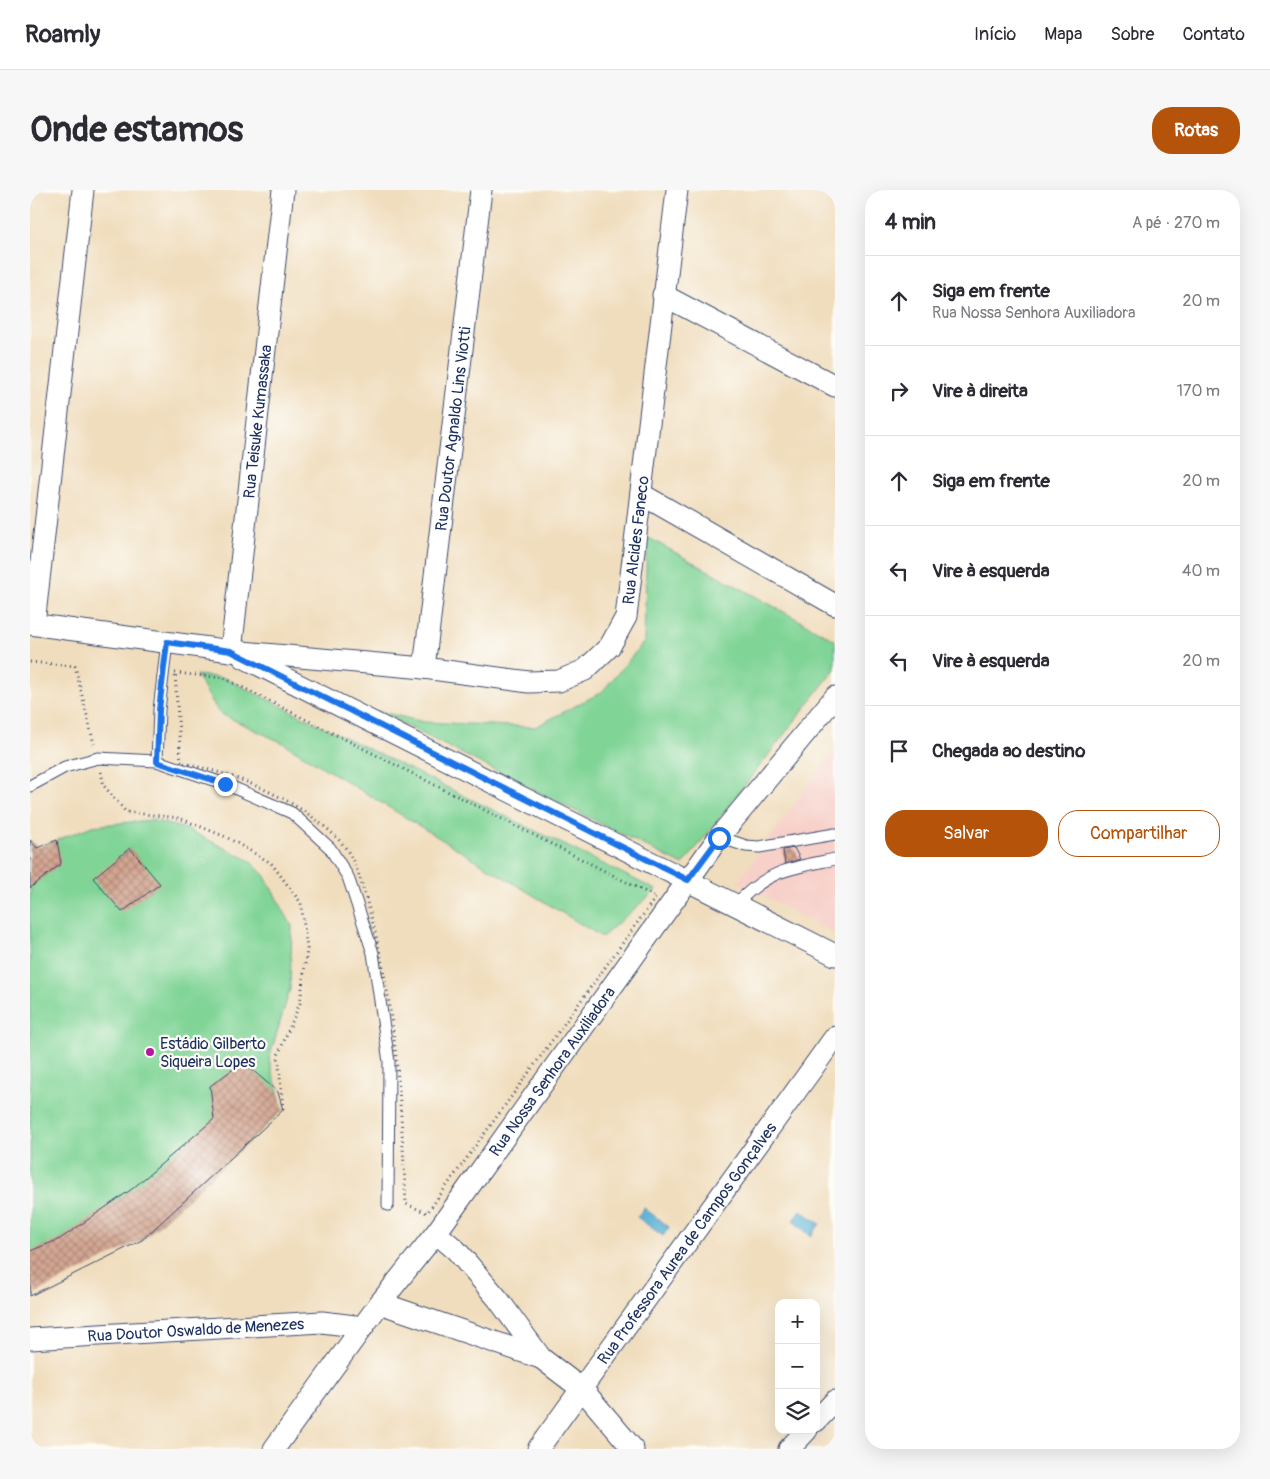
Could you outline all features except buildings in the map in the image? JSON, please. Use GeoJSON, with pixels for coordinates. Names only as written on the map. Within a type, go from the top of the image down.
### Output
{"type":"FeatureCollection","features":[{"type":"Feature","properties":{"kind":"street"},"geometry":{"type":"LineString","coordinates":[[32,624],[83,190]]}},
{"type":"Feature","properties":{"kind":"street","name":"Rua Teisuke Kumassaka"},"geometry":{"type":"LineString","coordinates":[[231,651],[284,190]]}},
{"type":"Feature","properties":{"kind":"street","name":"Rua Doutor Agnaldo Lins Viotti"},"geometry":{"type":"LineString","coordinates":[[424,668],[481,190]]}},
{"type":"Feature","properties":{"kind":"street","name":"Rua Alcides Faneco"},"geometry":{"type":"LineString","coordinates":[[32,624],[231,651],[424,668],[528,682],[559,681],[585,670],[610,646],[626,618],[677,190]]}},
{"type":"Feature","properties":{"kind":"street"},"geometry":{"type":"LineString","coordinates":[[663,295],[835,386]]}},
{"type":"Feature","properties":{"kind":"street"},"geometry":{"type":"LineString","coordinates":[[641,494],[835,605]]}},
{"type":"Feature","properties":{"kind":"street"},"geometry":{"type":"LineString","coordinates":[[231,651],[688,880],[734,906],[835,955]]}},
{"type":"Feature","properties":{"kind":"street","name":"Rua Nossa Senhora Auxiliadora"},"geometry":{"type":"LineString","coordinates":[[274,1449],[380,1303],[436,1233],[719,838],[835,697]]}},
{"type":"Feature","properties":{"kind":"street","name":"Rua Professora Aurea de Campos Gonçalves"},"geometry":{"type":"LineString","coordinates":[[538,1449],[583,1390],[835,1037]]}},
{"type":"Feature","properties":{"kind":"street"},"geometry":{"type":"LineString","coordinates":[[436,1233],[456,1250],[498,1299],[541,1358],[583,1390],[633,1449]]}},
{"type":"Feature","properties":{"kind":"street"},"geometry":{"type":"LineString","coordinates":[[380,1303],[541,1358]]}},
{"type":"Feature","properties":{"kind":"street","name":"Rua Doutor Oswaldo de Menezes"},"geometry":{"type":"LineString","coordinates":[[30,1339],[322,1322],[363,1327]]}},
{"type":"Feature","properties":{"kind":"street"},"geometry":{"type":"LineString","coordinates":[[820,1417],[835,1401]]}},
{"type":"Feature","properties":{"kind":"street"},"geometry":{"type":"LineString","coordinates":[[789,1449],[803,1434]]}},
{"type":"Feature","properties":{"kind":"lane"},"geometry":{"type":"LineString","coordinates":[[157,762],[159,710],[167,642]]}},
{"type":"Feature","properties":{"kind":"lane"},"geometry":{"type":"LineString","coordinates":[[30,786],[65,767],[98,758],[157,762],[225,784],[292,813],[330,848],[348,877],[373,953],[389,1062],[388,1205]]}},
{"type":"Feature","properties":{"kind":"lane"},"geometry":{"type":"LineString","coordinates":[[719,838],[746,846],[759,847],[835,834]]}},
{"type":"Feature","properties":{"kind":"lane"},"geometry":{"type":"LineString","coordinates":[[734,906],[748,891],[772,874],[835,859]]}},
{"type":"Feature","properties":{"kind":"path"},"geometry":{"type":"LineString","coordinates":[[30,662],[75,666],[104,786],[126,812],[136,811],[179,818],[226,837],[271,863],[301,903],[307,949],[300,1003],[278,1055],[283,1110]]}},
{"type":"Feature","properties":{"kind":"path"},"geometry":{"type":"LineString","coordinates":[[175,673],[224,678],[656,898],[427,1213],[406,1204],[400,1078],[382,954],[359,874],[340,841],[301,809],[259,788],[212,769],[181,763],[175,673]]}},
{"type":"Feature","properties":{"kind":"shaded area"},"geometry":{"type":"Polygon","coordinates":[[[835,748],[835,934],[738,882],[835,748]]]}},
{"type":"Feature","properties":{"kind":"green space"},"geometry":{"type":"Polygon","coordinates":[[[647,537],[835,640],[835,669],[683,865],[377,711],[424,722],[535,727],[602,692],[644,642],[647,537]]]}},
{"type":"Feature","properties":{"kind":"green space"},"geometry":{"type":"Polygon","coordinates":[[[196,675],[224,678],[656,890],[602,937],[283,743],[219,713],[196,675]]]}},
{"type":"Feature","properties":{"kind":"green space","name":"Estádio Gilberto Siqueira Lopes"},"geometry":{"type":"Polygon","coordinates":[[[151,820],[186,829],[249,860],[264,875],[292,926],[290,989],[269,1059],[283,1110],[142,1240],[30,1283],[30,840],[37,848],[92,826],[151,820]]]}},
{"type":"Feature","properties":{"kind":"water"},"geometry":{"type":"Polygon","coordinates":[[[644,1208],[669,1227],[663,1236],[637,1217],[644,1208]]]}},
{"type":"Feature","properties":{"kind":"water"},"geometry":{"type":"Polygon","coordinates":[[[801,1210],[820,1224],[811,1236],[793,1221],[801,1210]]]}},
{"type":"Feature","properties":{"kind":"place","name":"Estádio Gilberto Siqueira Lopes"},"geometry":{"type":"Point","coordinates":[150,1052]}},
{"type":"Feature","properties":{"kind":"route"},"geometry":{"type":"LineString","coordinates":[[225,784],[157,762],[159,710],[167,642],[231,651],[688,880],[719,838]]}}]}
